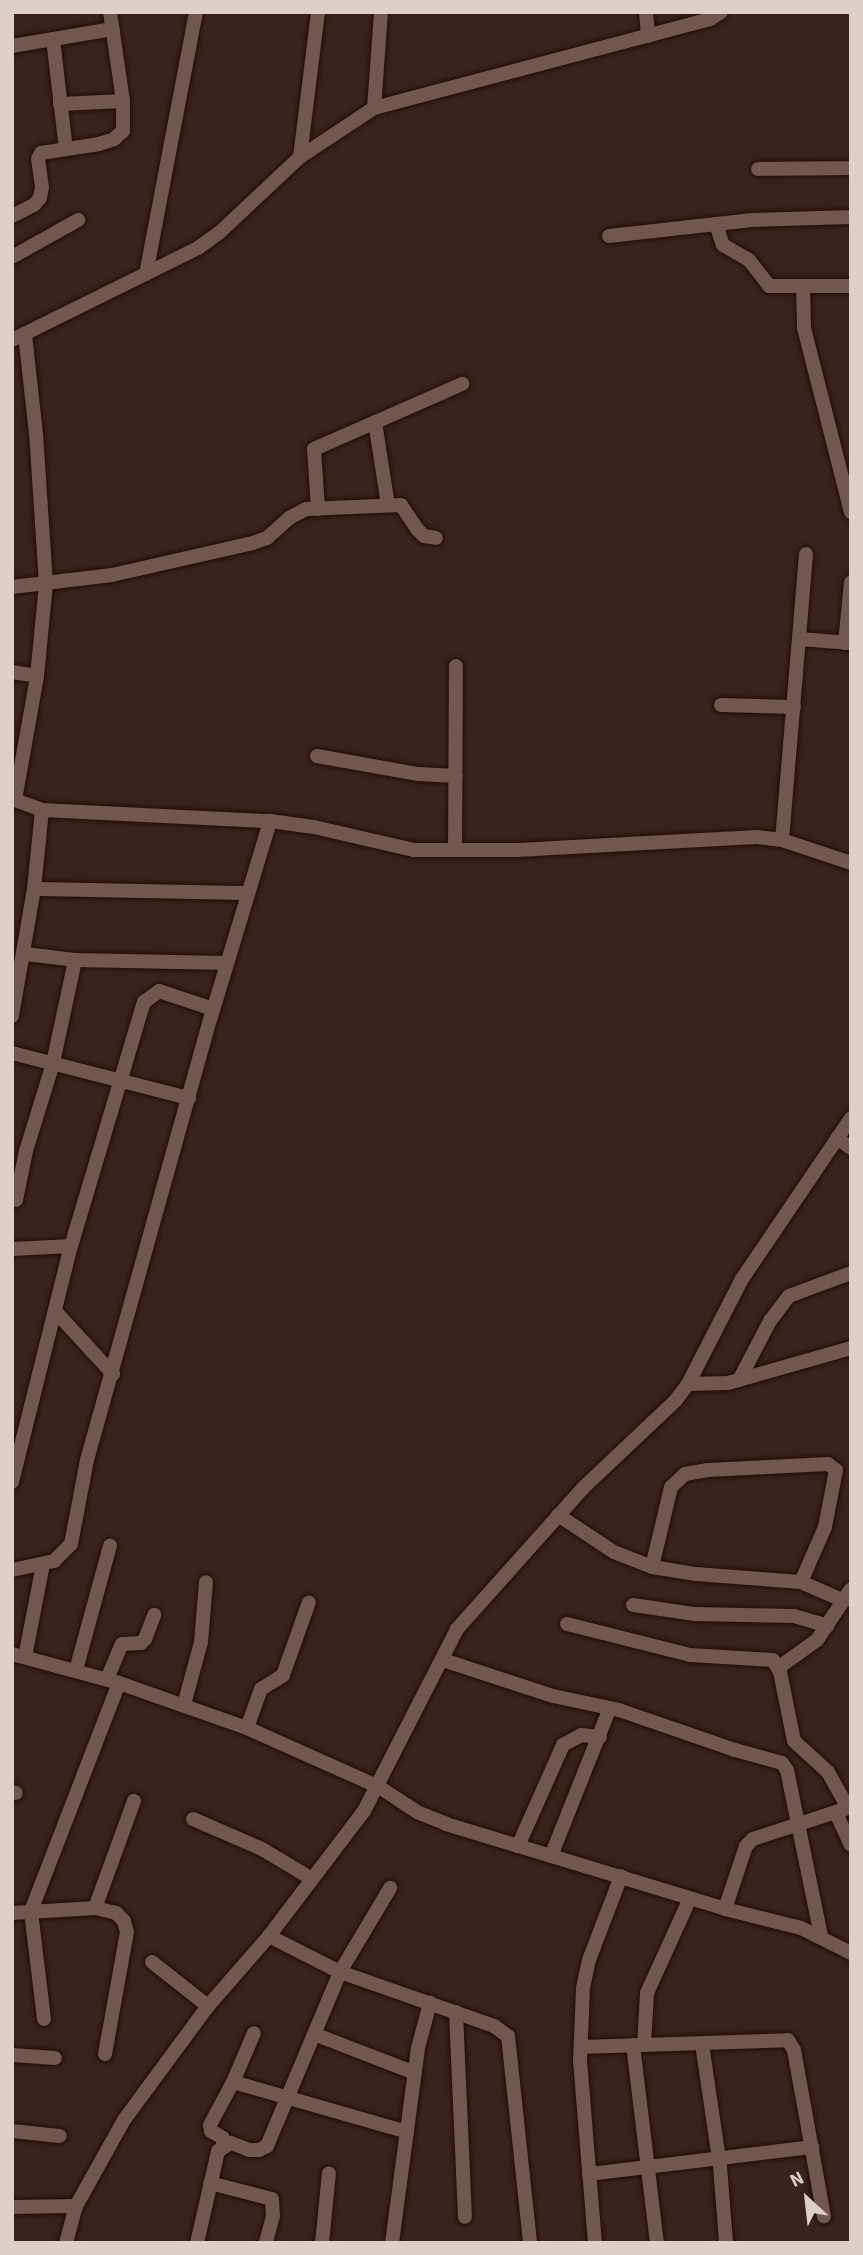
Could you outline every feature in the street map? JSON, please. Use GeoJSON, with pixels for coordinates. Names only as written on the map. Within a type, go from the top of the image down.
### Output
{"type":"FeatureCollection","features":[{"type":"Feature","properties":{"kind":"street"},"geometry":{"type":"LineString","coordinates":[[12,216],[34,205],[40,198],[38,159],[41,153],[99,144],[119,136],[124,124],[110,12]]}},
{"type":"Feature","properties":{"kind":"street"},"geometry":{"type":"LineString","coordinates":[[146,274],[196,12]]}},
{"type":"Feature","properties":{"kind":"street"},"geometry":{"type":"LineString","coordinates":[[300,157],[317,12]]}},
{"type":"Feature","properties":{"kind":"street"},"geometry":{"type":"LineString","coordinates":[[374,108],[382,12]]}},
{"type":"Feature","properties":{"kind":"street"},"geometry":{"type":"LineString","coordinates":[[646,12],[648,36]]}},
{"type":"Feature","properties":{"kind":"street"},"geometry":{"type":"LineString","coordinates":[[721,12],[710,19],[374,108],[300,157],[219,233],[198,247],[18,337],[36,434],[46,584],[37,676],[19,745],[14,799],[42,810],[270,821],[314,827],[414,850],[531,850],[757,837],[782,840],[851,863]]}},
{"type":"Feature","properties":{"kind":"street"},"geometry":{"type":"LineString","coordinates":[[12,46],[113,29]]}},
{"type":"Feature","properties":{"kind":"street"},"geometry":{"type":"LineString","coordinates":[[53,39],[65,149]]}},
{"type":"Feature","properties":{"kind":"street"},"geometry":{"type":"LineString","coordinates":[[60,104],[122,101]]}},
{"type":"Feature","properties":{"kind":"street"},"geometry":{"type":"LineString","coordinates":[[758,169],[851,168]]}},
{"type":"Feature","properties":{"kind":"street"},"geometry":{"type":"LineString","coordinates":[[609,236],[752,220],[851,217]]}},
{"type":"Feature","properties":{"kind":"street"},"geometry":{"type":"LineString","coordinates":[[12,257],[78,220]]}},
{"type":"Feature","properties":{"kind":"street"},"geometry":{"type":"LineString","coordinates":[[716,224],[723,245],[749,260],[769,286],[851,286]]}},
{"type":"Feature","properties":{"kind":"street"},"geometry":{"type":"LineString","coordinates":[[803,287],[804,328],[851,512]]}},
{"type":"Feature","properties":{"kind":"street"},"geometry":{"type":"LineString","coordinates":[[318,509],[313,451],[462,384]]}},
{"type":"Feature","properties":{"kind":"street"},"geometry":{"type":"LineString","coordinates":[[375,422],[388,505]]}},
{"type":"Feature","properties":{"kind":"street"},"geometry":{"type":"LineString","coordinates":[[12,587],[112,575],[253,543],[267,538],[298,512],[318,509],[403,506],[417,529],[436,538]]}},
{"type":"Feature","properties":{"kind":"street"},"geometry":{"type":"LineString","coordinates":[[782,840],[806,554]]}},
{"type":"Feature","properties":{"kind":"street"},"geometry":{"type":"LineString","coordinates":[[800,639],[848,643],[851,582]]}},
{"type":"Feature","properties":{"kind":"street"},"geometry":{"type":"LineString","coordinates":[[455,850],[456,666]]}},
{"type":"Feature","properties":{"kind":"street"},"geometry":{"type":"LineString","coordinates":[[12,672],[37,676]]}},
{"type":"Feature","properties":{"kind":"street"},"geometry":{"type":"LineString","coordinates":[[722,705],[794,708]]}},
{"type":"Feature","properties":{"kind":"street"},"geometry":{"type":"LineString","coordinates":[[317,756],[418,775],[456,776]]}},
{"type":"Feature","properties":{"kind":"street"},"geometry":{"type":"LineString","coordinates":[[12,1016],[25,954],[42,810]]}},
{"type":"Feature","properties":{"kind":"street"},"geometry":{"type":"LineString","coordinates":[[12,1570],[43,1564],[63,1555],[71,1544],[87,1460],[227,963],[270,821]]}},
{"type":"Feature","properties":{"kind":"street"},"geometry":{"type":"LineString","coordinates":[[34,889],[248,893]]}},
{"type":"Feature","properties":{"kind":"street"},"geometry":{"type":"LineString","coordinates":[[25,954],[75,960],[227,963]]}},
{"type":"Feature","properties":{"kind":"street"},"geometry":{"type":"LineString","coordinates":[[16,1200],[26,1152],[53,1063],[75,960]]}},
{"type":"Feature","properties":{"kind":"street"},"geometry":{"type":"LineString","coordinates":[[12,1482],[71,1246],[144,1002],[149,995],[164,992],[214,1009]]}},
{"type":"Feature","properties":{"kind":"street"},"geometry":{"type":"LineString","coordinates":[[12,1053],[189,1098]]}},
{"type":"Feature","properties":{"kind":"street"},"geometry":{"type":"LineString","coordinates":[[66,2243],[76,2206],[124,2120],[208,2006],[269,1936],[379,1787],[457,1629],[558,1515],[688,1384],[742,1279],[851,1118]]}},
{"type":"Feature","properties":{"kind":"street"},"geometry":{"type":"LineString","coordinates":[[837,1138],[851,1148]]}},
{"type":"Feature","properties":{"kind":"street"},"geometry":{"type":"LineString","coordinates":[[12,1249],[71,1246]]}},
{"type":"Feature","properties":{"kind":"street"},"geometry":{"type":"LineString","coordinates":[[739,1380],[770,1321],[789,1296],[851,1273]]}},
{"type":"Feature","properties":{"kind":"street"},"geometry":{"type":"LineString","coordinates":[[55,1311],[113,1374]]}},
{"type":"Feature","properties":{"kind":"street"},"geometry":{"type":"LineString","coordinates":[[688,1384],[708,1385],[739,1380],[851,1348]]}},
{"type":"Feature","properties":{"kind":"street"},"geometry":{"type":"LineString","coordinates":[[652,1567],[671,1487],[685,1474],[708,1470],[828,1464],[836,1470],[825,1527],[801,1582]]}},
{"type":"Feature","properties":{"kind":"street"},"geometry":{"type":"LineString","coordinates":[[558,1515],[614,1552],[652,1567],[696,1574],[801,1582],[847,1595],[817,1640],[778,1668]]}},
{"type":"Feature","properties":{"kind":"street"},"geometry":{"type":"LineString","coordinates":[[76,1670],[110,1546]]}},
{"type":"Feature","properties":{"kind":"street"},"geometry":{"type":"LineString","coordinates":[[43,1564],[19,1656],[113,1681],[247,1728],[379,1787],[432,1819],[821,1936],[851,1952]]}},
{"type":"Feature","properties":{"kind":"street"},"geometry":{"type":"LineString","coordinates":[[184,1705],[199,1652],[206,1582]]}},
{"type":"Feature","properties":{"kind":"street"},"geometry":{"type":"LineString","coordinates":[[247,1728],[261,1689],[283,1675],[309,1602]]}},
{"type":"Feature","properties":{"kind":"street"},"geometry":{"type":"LineString","coordinates":[[633,1605],[695,1614],[780,1615],[828,1626]]}},
{"type":"Feature","properties":{"kind":"street"},"geometry":{"type":"LineString","coordinates":[[44,2019],[31,1911],[113,1681],[122,1644],[141,1643],[154,1615]]}},
{"type":"Feature","properties":{"kind":"street"},"geometry":{"type":"LineString","coordinates":[[568,1624],[690,1655],[772,1660],[778,1668],[794,1741],[828,1772],[845,1809],[851,1845]]}},
{"type":"Feature","properties":{"kind":"street"},"geometry":{"type":"LineString","coordinates":[[443,1660],[553,1696],[610,1708],[782,1763],[787,1770],[821,1936]]}},
{"type":"Feature","properties":{"kind":"street"},"geometry":{"type":"LineString","coordinates":[[551,1856],[610,1708]]}},
{"type":"Feature","properties":{"kind":"street"},"geometry":{"type":"LineString","coordinates":[[518,1846],[563,1745],[581,1735],[600,1737]]}},
{"type":"Feature","properties":{"kind":"street"},"geometry":{"type":"LineString","coordinates":[[95,1908],[134,1801]]}},
{"type":"Feature","properties":{"kind":"street"},"geometry":{"type":"LineString","coordinates":[[725,1909],[746,1846],[761,1834],[845,1809]]}},
{"type":"Feature","properties":{"kind":"street"},"geometry":{"type":"LineString","coordinates":[[193,1819],[262,1849],[312,1879]]}},
{"type":"Feature","properties":{"kind":"street"},"geometry":{"type":"LineString","coordinates":[[595,2243],[581,2047],[585,1974],[621,1876]]}},
{"type":"Feature","properties":{"kind":"street"},"geometry":{"type":"LineString","coordinates":[[197,2243],[218,2151],[223,2145],[231,2143],[258,2150],[267,2146],[340,1972],[390,1888]]}},
{"type":"Feature","properties":{"kind":"street"},"geometry":{"type":"LineString","coordinates":[[657,2243],[647,2166],[638,2045],[647,1993],[690,1898]]}},
{"type":"Feature","properties":{"kind":"street"},"geometry":{"type":"LineString","coordinates":[[12,1913],[95,1908],[116,1913],[124,1921],[127,1932],[105,2054]]}},
{"type":"Feature","properties":{"kind":"street"},"geometry":{"type":"LineString","coordinates":[[269,1936],[340,1972],[494,2026],[508,2036],[530,2243]]}},
{"type":"Feature","properties":{"kind":"street"},"geometry":{"type":"LineString","coordinates":[[152,1962],[208,2006]]}},
{"type":"Feature","properties":{"kind":"street"},"geometry":{"type":"LineString","coordinates":[[393,2243],[415,2073],[430,2003]]}},
{"type":"Feature","properties":{"kind":"street"},"geometry":{"type":"LineString","coordinates":[[456,2012],[466,2217]]}},
{"type":"Feature","properties":{"kind":"street"},"geometry":{"type":"LineString","coordinates":[[223,2145],[223,2138],[211,2131],[210,2125],[233,2082],[254,2033]]}},
{"type":"Feature","properties":{"kind":"street"},"geometry":{"type":"LineString","coordinates":[[314,2034],[415,2073]]}},
{"type":"Feature","properties":{"kind":"street"},"geometry":{"type":"LineString","coordinates":[[581,2047],[788,2040],[794,2050],[824,2216]]}},
{"type":"Feature","properties":{"kind":"street"},"geometry":{"type":"LineString","coordinates":[[702,2044],[718,2157],[726,2243]]}},
{"type":"Feature","properties":{"kind":"street"},"geometry":{"type":"LineString","coordinates":[[12,2055],[55,2058]]}},
{"type":"Feature","properties":{"kind":"street"},"geometry":{"type":"LineString","coordinates":[[233,2082],[407,2132]]}},
{"type":"Feature","properties":{"kind":"street"},"geometry":{"type":"LineString","coordinates":[[12,2131],[61,2136]]}},
{"type":"Feature","properties":{"kind":"street"},"geometry":{"type":"LineString","coordinates":[[589,2174],[812,2147]]}},
{"type":"Feature","properties":{"kind":"street"},"geometry":{"type":"LineString","coordinates":[[321,2243],[329,2173]]}},
{"type":"Feature","properties":{"kind":"street"},"geometry":{"type":"LineString","coordinates":[[210,2183],[272,2199],[273,2216],[266,2243]]}},
{"type":"Feature","properties":{"kind":"street"},"geometry":{"type":"LineString","coordinates":[[12,2207],[76,2206]]}}]}
